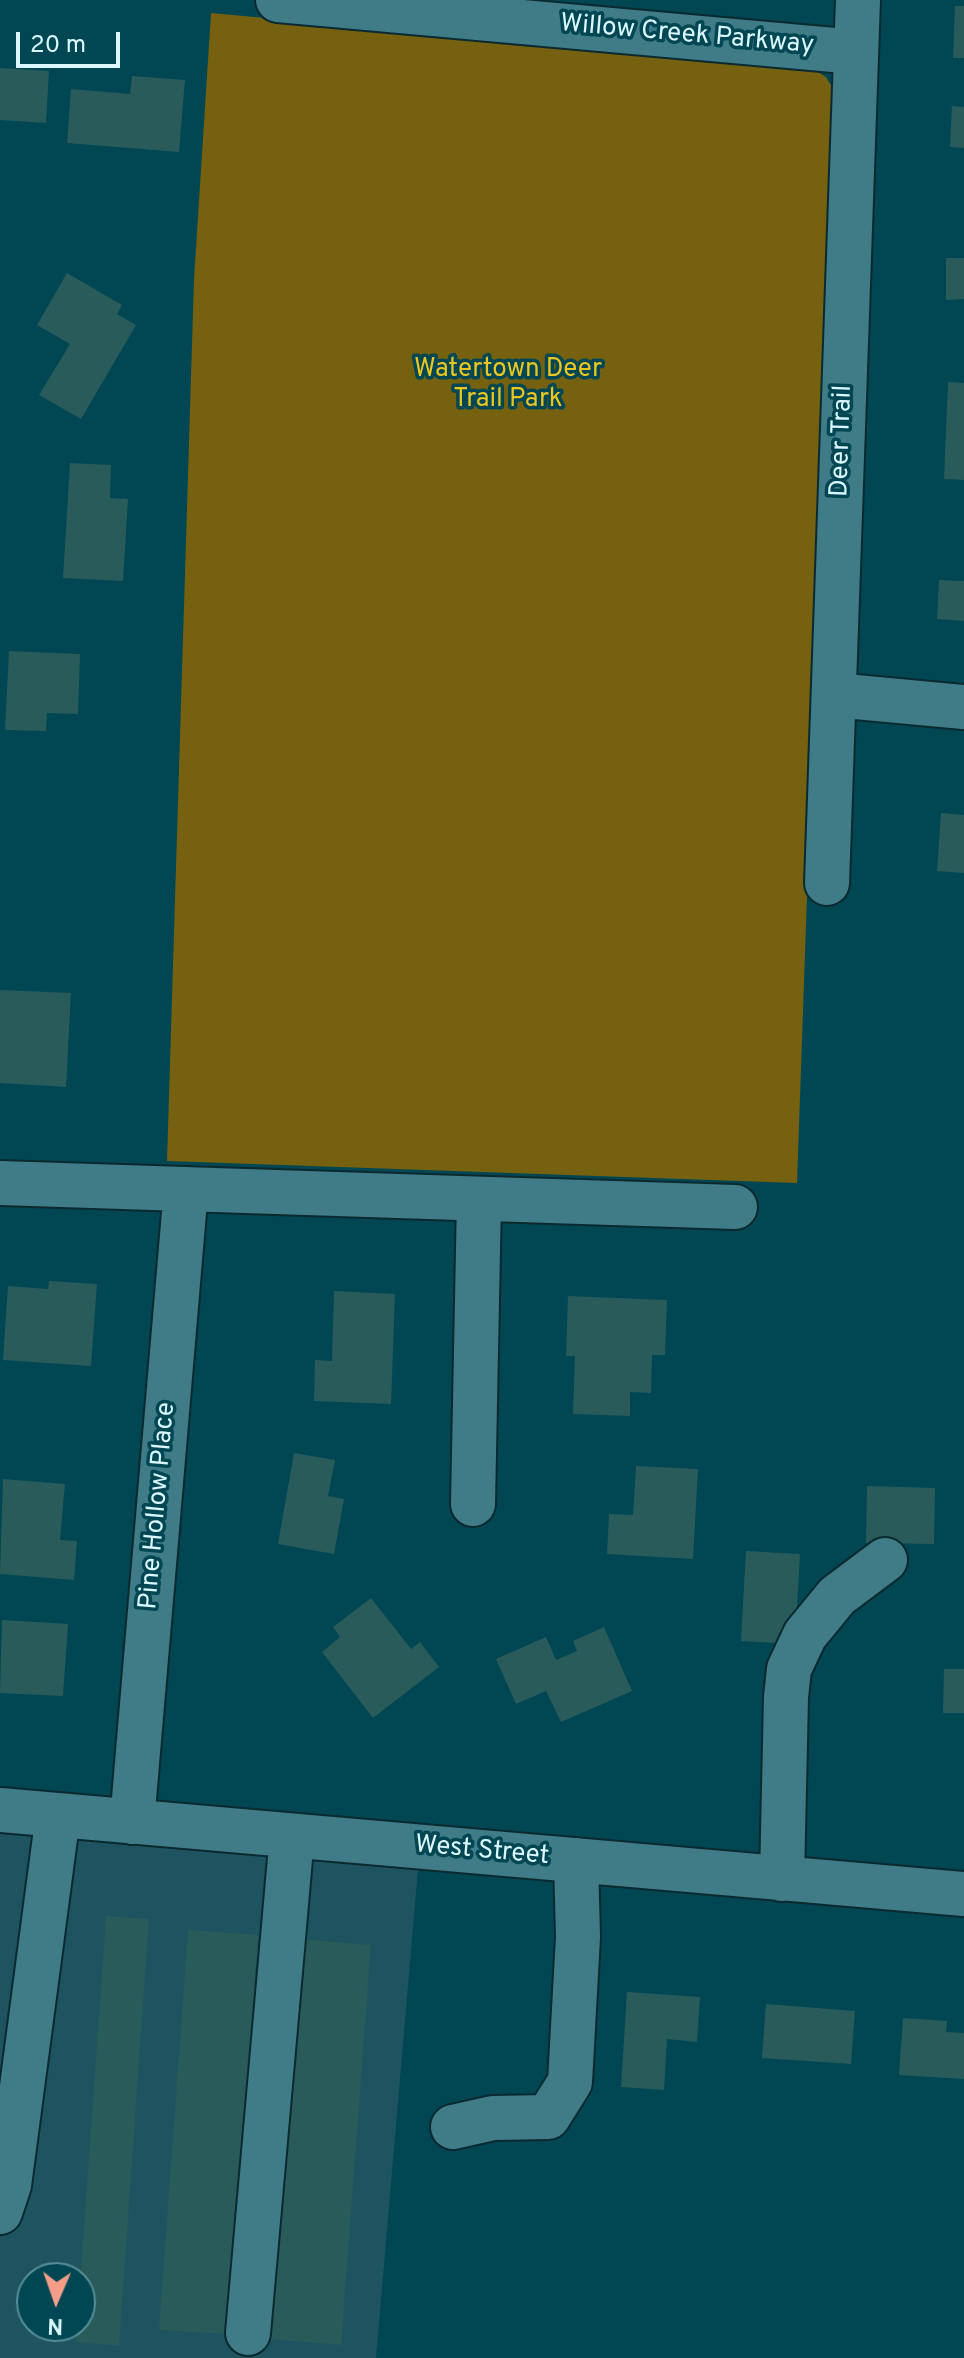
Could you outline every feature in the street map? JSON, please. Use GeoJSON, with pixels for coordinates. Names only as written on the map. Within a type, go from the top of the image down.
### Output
{"type":"FeatureCollection","features":[{"type":"Feature","properties":{"kind":"street","name":"Willow Creek Parkway"},"geometry":{"type":"LineString","coordinates":[[278,0],[856,52]]}},
{"type":"Feature","properties":{"kind":"street","name":"Deer Trail"},"geometry":{"type":"LineString","coordinates":[[827,883],[858,0]]}},
{"type":"Feature","properties":{"kind":"street"},"geometry":{"type":"LineString","coordinates":[[834,695],[964,707]]}},
{"type":"Feature","properties":{"kind":"street"},"geometry":{"type":"LineString","coordinates":[[0,1183],[735,1207]]}},
{"type":"Feature","properties":{"kind":"street","name":"Pine Hollow Place"},"geometry":{"type":"LineString","coordinates":[[132,1822],[186,1189]]}},
{"type":"Feature","properties":{"kind":"street"},"geometry":{"type":"LineString","coordinates":[[473,1504],[479,1199]]}},
{"type":"Feature","properties":{"kind":"street"},"geometry":{"type":"LineString","coordinates":[[782,1879],[789,1669],[805,1635],[837,1596],[885,1560]]}},
{"type":"Feature","properties":{"kind":"street","name":"West Street"},"geometry":{"type":"LineString","coordinates":[[0,1810],[964,1894]]}},
{"type":"Feature","properties":{"kind":"street"},"geometry":{"type":"LineString","coordinates":[[0,2212],[9,2185],[17,1993],[58,1815]]}},
{"type":"Feature","properties":{"kind":"street"},"geometry":{"type":"LineString","coordinates":[[248,2333],[292,1836]]}},
{"type":"Feature","properties":{"kind":"street"},"geometry":{"type":"LineString","coordinates":[[453,2127],[493,2118],[548,2117],[570,2082],[578,1937],[576,1860]]}},
{"type":"Feature","properties":{"kind":"shaded area"},"geometry":{"type":"Polygon","coordinates":[[[0,1834],[418,1869],[376,2358],[0,2358],[0,1834]]]}},
{"type":"Feature","properties":{"kind":"green space","name":"Watertown Deer Trail Park"},"geometry":{"type":"Polygon","coordinates":[[[211,13],[811,68],[826,77],[835,92],[797,1183],[167,1161],[194,279],[211,13]]]}},
{"type":"Feature","properties":{"kind":"building"},"geometry":{"type":"Polygon","coordinates":[[[955,6],[964,6],[964,58],[953,58],[955,6]]]}},
{"type":"Feature","properties":{"kind":"building"},"geometry":{"type":"Polygon","coordinates":[[[0,68],[49,71],[46,123],[0,120],[0,68]]]}},
{"type":"Feature","properties":{"kind":"building"},"geometry":{"type":"Polygon","coordinates":[[[132,76],[185,80],[179,152],[67,143],[71,89],[130,94],[132,76]]]}},
{"type":"Feature","properties":{"kind":"building"},"geometry":{"type":"Polygon","coordinates":[[[952,106],[964,107],[964,148],[950,147],[952,106]]]}},
{"type":"Feature","properties":{"kind":"building"},"geometry":{"type":"Polygon","coordinates":[[[946,258],[964,258],[964,299],[946,300],[946,258]]]}},
{"type":"Feature","properties":{"kind":"building"},"geometry":{"type":"Polygon","coordinates":[[[67,273],[122,305],[117,314],[136,325],[81,419],[39,395],[70,344],[37,325],[67,273]]]}},
{"type":"Feature","properties":{"kind":"building"},"geometry":{"type":"Polygon","coordinates":[[[948,382],[964,383],[964,480],[944,479],[948,382]]]}},
{"type":"Feature","properties":{"kind":"building"},"geometry":{"type":"Polygon","coordinates":[[[70,463],[111,465],[110,498],[128,499],[123,581],[63,578],[70,463]]]}},
{"type":"Feature","properties":{"kind":"building"},"geometry":{"type":"Polygon","coordinates":[[[939,580],[964,581],[964,621],[937,619],[939,580]]]}},
{"type":"Feature","properties":{"kind":"building"},"geometry":{"type":"Polygon","coordinates":[[[9,651],[80,654],[78,714],[47,713],[46,731],[5,730],[9,651]]]}},
{"type":"Feature","properties":{"kind":"building"},"geometry":{"type":"Polygon","coordinates":[[[941,813],[964,815],[964,873],[937,871],[941,813]]]}},
{"type":"Feature","properties":{"kind":"building"},"geometry":{"type":"Polygon","coordinates":[[[0,990],[71,993],[66,1087],[0,1083],[0,990]]]}},
{"type":"Feature","properties":{"kind":"building"},"geometry":{"type":"Polygon","coordinates":[[[49,1281],[97,1284],[91,1366],[3,1360],[8,1286],[48,1289],[49,1281]]]}},
{"type":"Feature","properties":{"kind":"building"},"geometry":{"type":"Polygon","coordinates":[[[334,1291],[395,1294],[391,1404],[314,1401],[315,1360],[332,1361],[334,1291]]]}},
{"type":"Feature","properties":{"kind":"building"},"geometry":{"type":"Polygon","coordinates":[[[568,1296],[667,1300],[665,1355],[652,1355],[651,1393],[630,1392],[630,1416],[573,1414],[575,1356],[566,1356],[568,1296]]]}},
{"type":"Feature","properties":{"kind":"building"},"geometry":{"type":"Polygon","coordinates":[[[294,1453],[335,1460],[328,1496],[344,1499],[334,1554],[278,1544],[294,1453]]]}},
{"type":"Feature","properties":{"kind":"building"},"geometry":{"type":"Polygon","coordinates":[[[636,1466],[698,1469],[693,1559],[607,1554],[609,1514],[633,1515],[636,1466]]]}},
{"type":"Feature","properties":{"kind":"building"},"geometry":{"type":"Polygon","coordinates":[[[3,1479],[65,1484],[60,1540],[77,1541],[74,1580],[0,1574],[3,1479]]]}},
{"type":"Feature","properties":{"kind":"building"},"geometry":{"type":"Polygon","coordinates":[[[867,1486],[935,1488],[934,1544],[866,1543],[867,1486]]]}},
{"type":"Feature","properties":{"kind":"building"},"geometry":{"type":"Polygon","coordinates":[[[746,1551],[800,1554],[795,1644],[741,1641],[746,1551]]]}},
{"type":"Feature","properties":{"kind":"building"},"geometry":{"type":"Polygon","coordinates":[[[371,1598],[411,1649],[420,1642],[439,1667],[373,1718],[322,1652],[340,1637],[333,1627],[371,1598]]]}},
{"type":"Feature","properties":{"kind":"building"},"geometry":{"type":"Polygon","coordinates":[[[2,1620],[68,1624],[63,1696],[0,1693],[2,1620]]]}},
{"type":"Feature","properties":{"kind":"building"},"geometry":{"type":"Polygon","coordinates":[[[604,1627],[632,1691],[561,1722],[546,1691],[516,1704],[496,1659],[546,1637],[556,1660],[577,1651],[573,1641],[604,1627]]]}},
{"type":"Feature","properties":{"kind":"building"},"geometry":{"type":"Polygon","coordinates":[[[944,1669],[964,1669],[964,1713],[943,1713],[944,1669]]]}},
{"type":"Feature","properties":{"kind":"building"},"geometry":{"type":"Polygon","coordinates":[[[106,1916],[149,1919],[119,2346],[76,2342],[96,2342],[96,2262],[81,2262],[106,1916]]]}},
{"type":"Feature","properties":{"kind":"building"},"geometry":{"type":"Polygon","coordinates":[[[188,1930],[258,1935],[229,2334],[159,2330],[188,1930]]]}},
{"type":"Feature","properties":{"kind":"building"},"geometry":{"type":"Polygon","coordinates":[[[300,1939],[371,1945],[341,2345],[270,2339],[300,1939]]]}},
{"type":"Feature","properties":{"kind":"building"},"geometry":{"type":"Polygon","coordinates":[[[627,1992],[700,1997],[697,2042],[667,2039],[664,2090],[621,2087],[627,1992]]]}},
{"type":"Feature","properties":{"kind":"building"},"geometry":{"type":"Polygon","coordinates":[[[766,2004],[855,2011],[851,2064],[762,2058],[766,2004]]]}},
{"type":"Feature","properties":{"kind":"building"},"geometry":{"type":"Polygon","coordinates":[[[903,2018],[947,2021],[946,2032],[964,2033],[964,2079],[899,2075],[903,2018]]]}}]}
